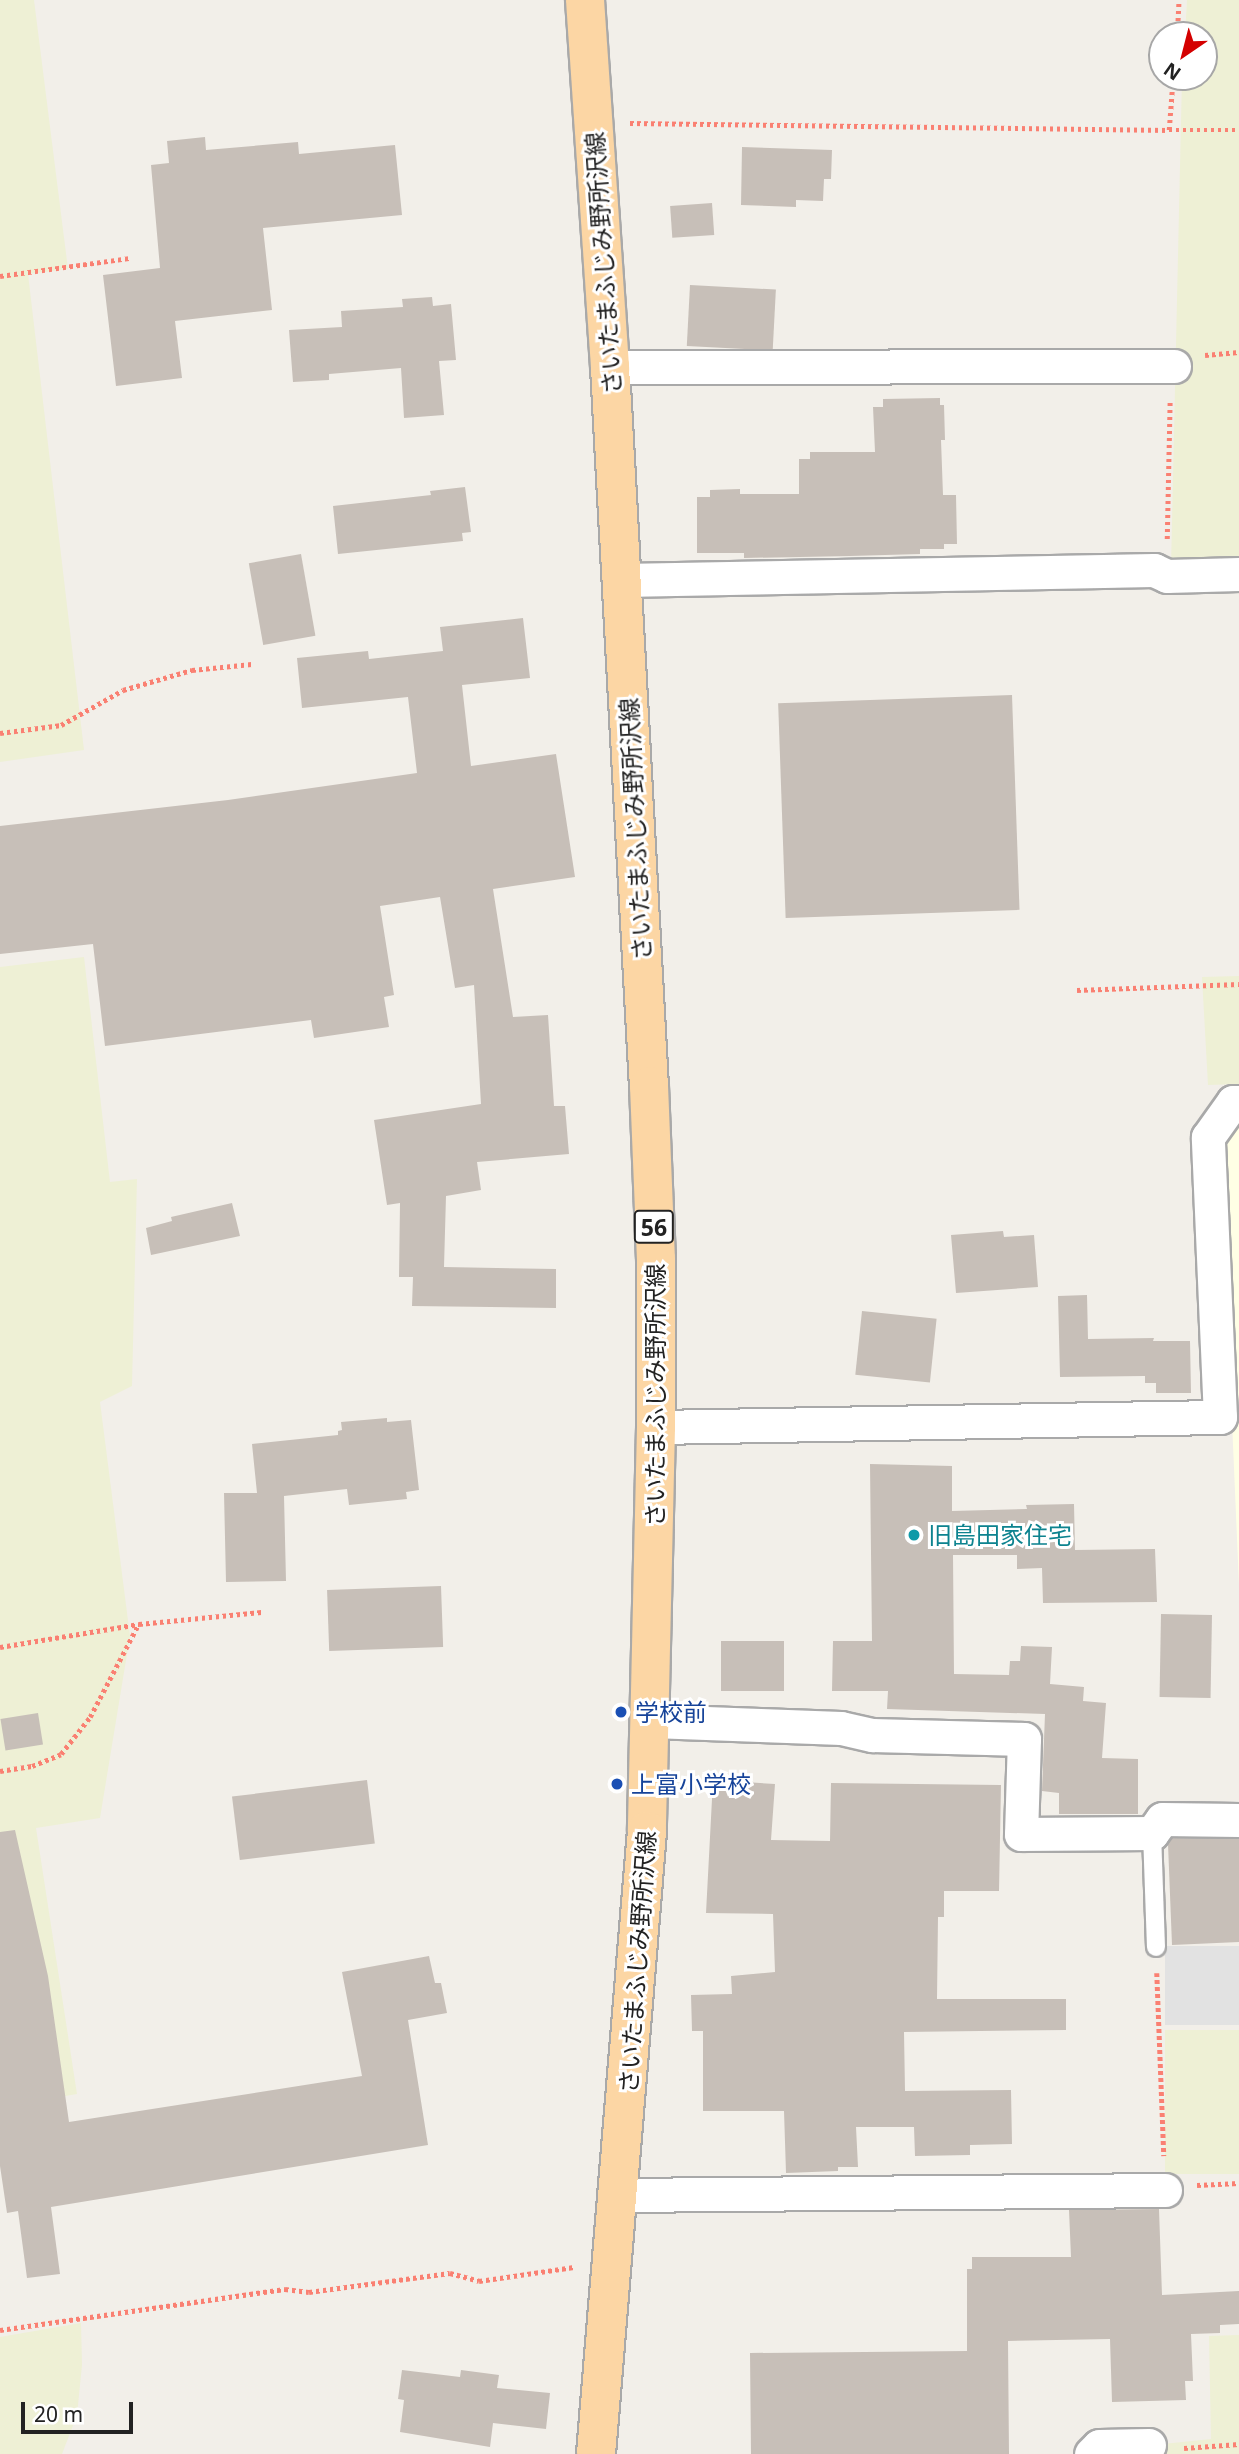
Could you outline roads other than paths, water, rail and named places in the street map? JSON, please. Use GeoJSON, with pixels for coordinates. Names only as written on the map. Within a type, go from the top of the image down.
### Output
{"type":"FeatureCollection","features":[{"type":"Feature","properties":{"kind":"main road","name":"さいたまふじみ野所沢線"},"geometry":{"type":"LineString","coordinates":[[585,0],[610,367],[652,1166],[656,1427],[652,1721],[647,1831],[596,2454]]}},
{"type":"Feature","properties":{"kind":"street"},"geometry":{"type":"LineString","coordinates":[[610,367],[1174,366]]}},
{"type":"Feature","properties":{"kind":"street"},"geometry":{"type":"LineString","coordinates":[[622,580],[1154,570],[1167,576],[1239,574]]}},
{"type":"Feature","properties":{"kind":"street"},"geometry":{"type":"LineString","coordinates":[[656,1427],[1220,1418],[1208,1137],[1233,1102],[1239,1102]]}},
{"type":"Feature","properties":{"kind":"street"},"geometry":{"type":"LineString","coordinates":[[652,1721],[841,1728],[872,1735],[1024,1739],[1021,1834],[1152,1833],[1162,1819],[1239,1820]]}},
{"type":"Feature","properties":{"kind":"street"},"geometry":{"type":"LineString","coordinates":[[619,2195],[1165,2190]]}},
{"type":"Feature","properties":{"kind":"street"},"geometry":{"type":"LineString","coordinates":[[1091,2454],[1099,2446],[1149,2445]]}},
{"type":"Feature","properties":{"kind":"lane"},"geometry":{"type":"LineString","coordinates":[[1152,1833],[1156,1947]]}},
{"type":"Feature","properties":{"kind":"place","name":"旧島田家住宅"},"geometry":{"type":"Point","coordinates":[914,1535]}},
{"type":"Feature","properties":{"kind":"place","name":"学校前"},"geometry":{"type":"Point","coordinates":[621,1712]}},
{"type":"Feature","properties":{"kind":"place","name":"上富小学校"},"geometry":{"type":"Point","coordinates":[617,1784]}}]}
